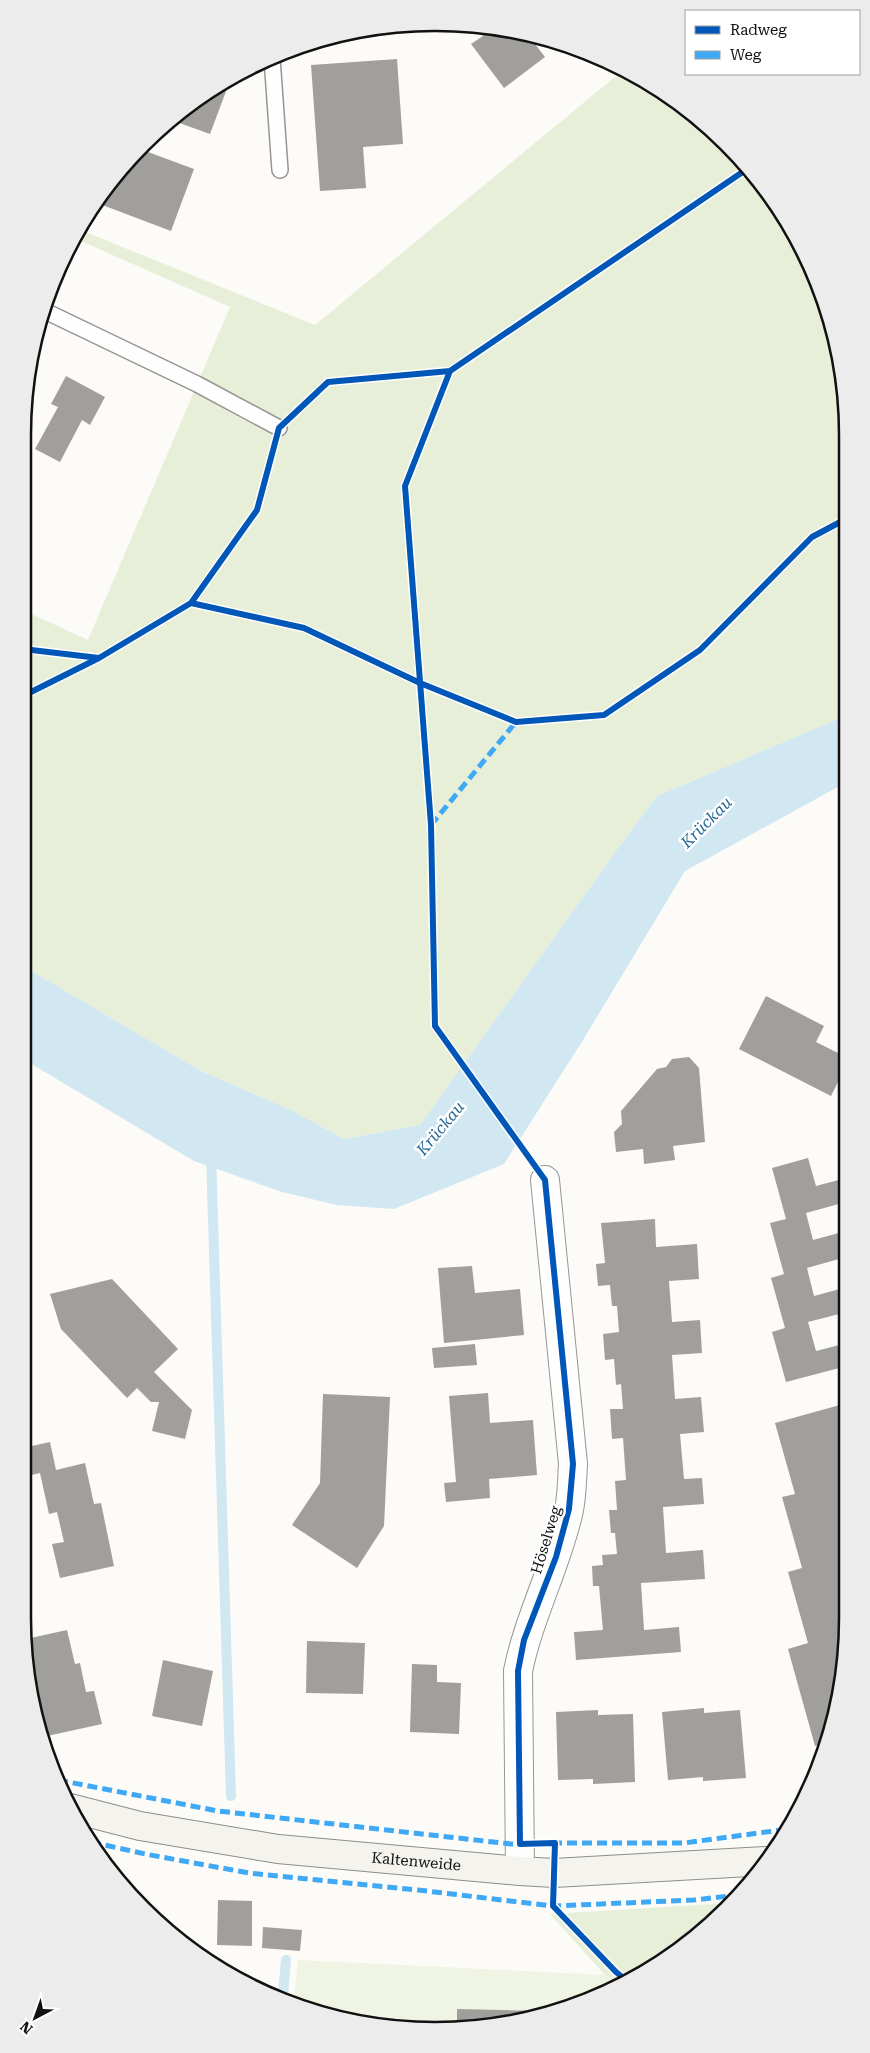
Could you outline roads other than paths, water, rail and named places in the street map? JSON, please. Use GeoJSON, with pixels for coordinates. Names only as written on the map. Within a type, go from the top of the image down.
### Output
{"type":"FeatureCollection","features":[{"type":"Feature","properties":{"kind":"main road","name":"Kaltenweide"},"geometry":{"type":"LineString","coordinates":[[80,1811],[140,1826],[278,1849],[520,1871],[554,1873],[757,1862]]}},
{"type":"Feature","properties":{"kind":"street","name":"Höselweg"},"geometry":{"type":"LineString","coordinates":[[520,1871],[518,1671],[524,1640],[556,1556],[569,1509],[573,1464],[545,1180]]}},
{"type":"Feature","properties":{"kind":"lane"},"geometry":{"type":"LineString","coordinates":[[273,65],[280,170]]}},
{"type":"Feature","properties":{"kind":"lane"},"geometry":{"type":"LineString","coordinates":[[50,314],[198,384],[279,428]]}},
{"type":"Feature","properties":{"kind":"water","name":"Krückau"},"geometry":{"type":"Polygon","coordinates":[[[839,719],[839,786],[685,871],[583,1040],[504,1164],[394,1209],[337,1205],[282,1192],[194,1161],[31,1064],[31,971],[201,1071],[291,1110],[344,1139],[420,1125],[657,796],[839,719]]]}},
{"type":"Feature","properties":{"kind":"waterway"},"geometry":{"type":"LineString","coordinates":[[211,1155],[231,1796]]}},
{"type":"Feature","properties":{"kind":"waterway"},"geometry":{"type":"LineString","coordinates":[[283,1992],[286,1960]]}}]}
